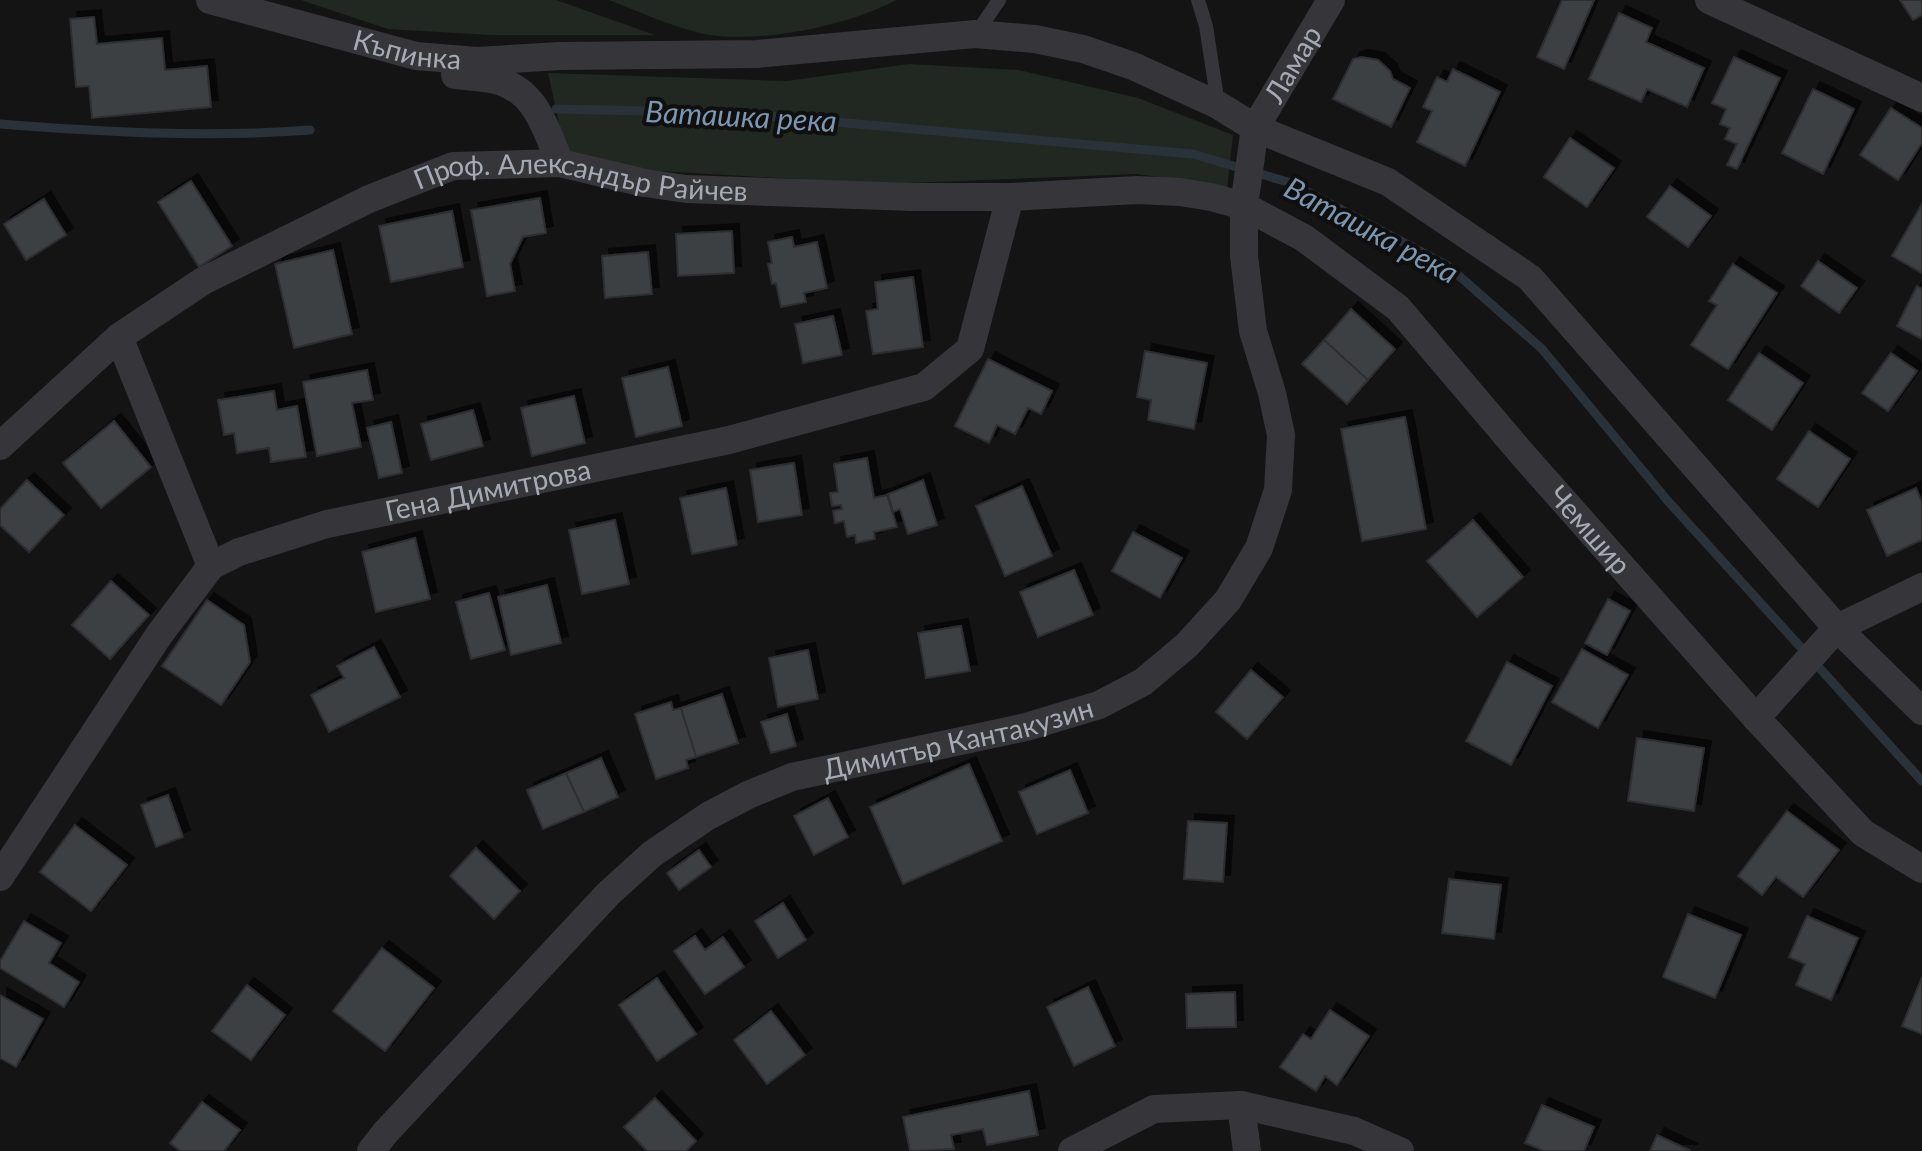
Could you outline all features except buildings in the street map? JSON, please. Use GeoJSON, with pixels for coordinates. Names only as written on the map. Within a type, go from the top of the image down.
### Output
{"type":"FeatureCollection","features":[{"type":"Feature","properties":{"kind":"street","name":"Къпинка"},"geometry":{"type":"LineString","coordinates":[[210,0],[416,56],[427,67],[445,73],[499,81],[519,90],[537,108],[560,163]]}},
{"type":"Feature","properties":{"kind":"street","name":"Ламар"},"geometry":{"type":"LineString","coordinates":[[1254,138],[1331,0]]}},
{"type":"Feature","properties":{"kind":"street"},"geometry":{"type":"LineString","coordinates":[[1709,0],[1922,98]]}},
{"type":"Feature","properties":{"kind":"street"},"geometry":{"type":"LineString","coordinates":[[416,56],[477,61],[560,56],[757,54],[975,34],[1035,39],[1083,49],[1133,66],[1218,105],[1254,138],[1388,182],[1530,278],[1830,636],[1922,711]]}},
{"type":"Feature","properties":{"kind":"street","name":"Димитър Кантакузин"},"geometry":{"type":"LineString","coordinates":[[371,1151],[608,894],[652,854],[708,816],[792,777],[1026,727],[1099,705],[1143,682],[1187,645],[1228,600],[1259,548],[1278,490],[1281,435],[1253,331],[1244,256],[1245,198],[1254,138]]}},
{"type":"Feature","properties":{"kind":"street","name":"Проф. Александър Райчев"},"geometry":{"type":"LineString","coordinates":[[0,446],[119,337],[203,281],[369,199],[453,166],[560,163],[645,183],[686,189],[913,197],[1010,197],[1137,190],[1245,198]]}},
{"type":"Feature","properties":{"kind":"street","name":"Гена Димитрова"},"geometry":{"type":"LineString","coordinates":[[0,877],[159,635],[211,566],[239,552],[327,524],[729,440],[924,387],[970,349],[1010,197]]}},
{"type":"Feature","properties":{"kind":"street","name":"Чемшир"},"geometry":{"type":"LineString","coordinates":[[1245,198],[1398,308],[1523,455],[1756,718],[1863,833],[1922,869]]}},
{"type":"Feature","properties":{"kind":"street"},"geometry":{"type":"LineString","coordinates":[[119,337],[211,566]]}},
{"type":"Feature","properties":{"kind":"street"},"geometry":{"type":"LineString","coordinates":[[1756,718],[1830,636],[1922,587]]}},
{"type":"Feature","properties":{"kind":"street"},"geometry":{"type":"LineString","coordinates":[[1241,1105],[1247,1151]]}},
{"type":"Feature","properties":{"kind":"street"},"geometry":{"type":"LineString","coordinates":[[1072,1151],[1154,1109],[1241,1105],[1354,1131],[1400,1151]]}},
{"type":"Feature","properties":{"kind":"lane"},"geometry":{"type":"LineString","coordinates":[[975,34],[999,0]]}},
{"type":"Feature","properties":{"kind":"lane"},"geometry":{"type":"LineString","coordinates":[[1198,0],[1206,26],[1218,105]]}},
{"type":"Feature","properties":{"kind":"shaded area"},"geometry":{"type":"Polygon","coordinates":[[[301,0],[556,0],[655,35],[490,35],[388,29],[301,0]]]}},
{"type":"Feature","properties":{"kind":"shaded area"},"geometry":{"type":"Polygon","coordinates":[[[609,0],[896,0],[826,26],[743,37],[696,32],[609,0]]]}},
{"type":"Feature","properties":{"kind":"shaded area"},"geometry":{"type":"Polygon","coordinates":[[[909,64],[1019,70],[1138,98],[1233,135],[1227,190],[1137,174],[883,184],[640,170],[565,151],[548,73],[787,81],[909,64]]]}},
{"type":"Feature","properties":{"kind":"waterway","name":"Ваташка река"},"geometry":{"type":"LineString","coordinates":[[556,109],[735,113],[1193,154],[1291,183],[1448,266],[1542,349],[1667,500],[1922,781]]}},
{"type":"Feature","properties":{"kind":"waterway","name":"Ваташка река"},"geometry":{"type":"LineString","coordinates":[[0,124],[155,133],[233,134],[310,130]]}}]}
